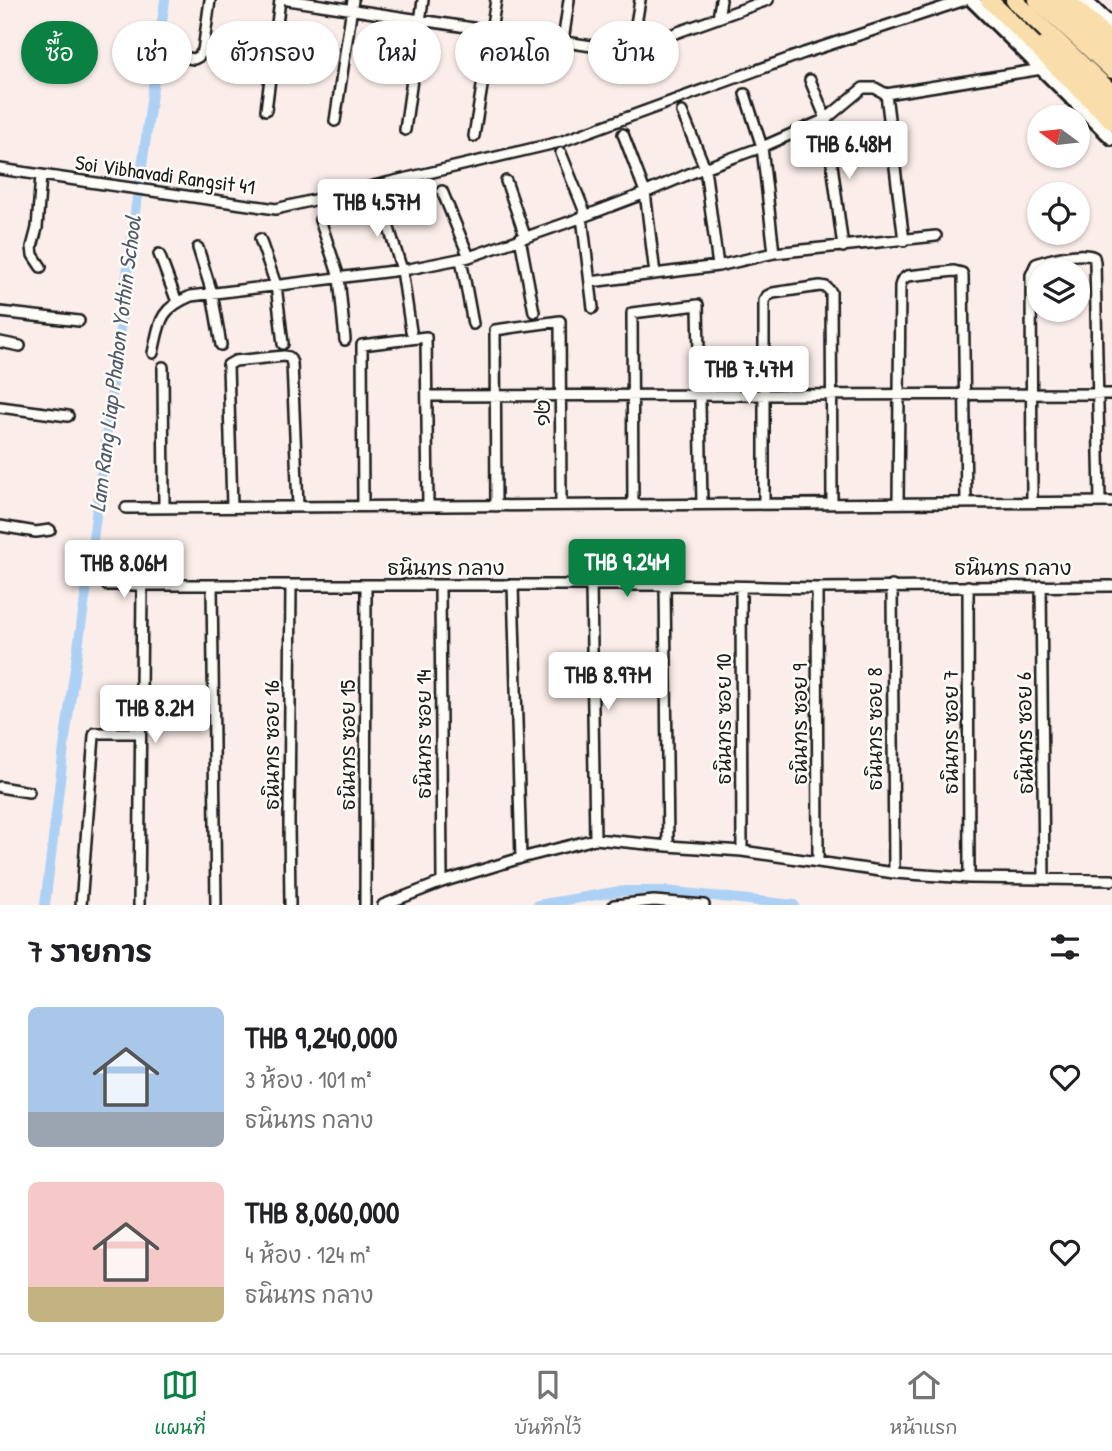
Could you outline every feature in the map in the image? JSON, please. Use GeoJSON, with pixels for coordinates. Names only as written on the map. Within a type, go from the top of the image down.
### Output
{"type":"FeatureCollection","features":[{"type":"Feature","properties":{"kind":"highway"},"geometry":{"type":"LineString","coordinates":[[989,0],[1050,69],[1112,121]]}},
{"type":"Feature","properties":{"kind":"highway"},"geometry":{"type":"LineString","coordinates":[[997,0],[1112,107]]}},
{"type":"Feature","properties":{"kind":"highway"},"geometry":{"type":"LineString","coordinates":[[1014,0],[1112,93]]}},
{"type":"Feature","properties":{"kind":"highway"},"geometry":{"type":"LineString","coordinates":[[1037,0],[1112,70]]}},
{"type":"Feature","properties":{"kind":"highway"},"geometry":{"type":"LineString","coordinates":[[1052,0],[1112,57]]}},
{"type":"Feature","properties":{"kind":"highway"},"geometry":{"type":"LineString","coordinates":[[1075,2],[1112,43]]}},
{"type":"Feature","properties":{"kind":"main road"},"geometry":{"type":"LineString","coordinates":[[972,0],[1050,69],[1112,138]]}},
{"type":"Feature","properties":{"kind":"main road"},"geometry":{"type":"LineString","coordinates":[[1075,2],[1111,25]]}},
{"type":"Feature","properties":{"kind":"street"},"geometry":{"type":"LineString","coordinates":[[192,59],[203,51],[210,0]]}},
{"type":"Feature","properties":{"kind":"street"},"geometry":{"type":"LineString","coordinates":[[266,110],[280,0]]}},
{"type":"Feature","properties":{"kind":"street"},"geometry":{"type":"LineString","coordinates":[[288,0],[352,5],[455,25]]}},
{"type":"Feature","properties":{"kind":"street"},"geometry":{"type":"LineString","coordinates":[[405,130],[423,0]]}},
{"type":"Feature","properties":{"kind":"street"},"geometry":{"type":"LineString","coordinates":[[493,21],[496,0]]}},
{"type":"Feature","properties":{"kind":"street"},"geometry":{"type":"LineString","coordinates":[[566,21],[569,0]]}},
{"type":"Feature","properties":{"kind":"street"},"geometry":{"type":"LineString","coordinates":[[636,21],[640,0]]}},
{"type":"Feature","properties":{"kind":"street"},"geometry":{"type":"LineString","coordinates":[[718,18],[721,0]]}},
{"type":"Feature","properties":{"kind":"street"},"geometry":{"type":"LineString","coordinates":[[679,32],[768,0]]}},
{"type":"Feature","properties":{"kind":"street","name":"Soi Vibhavadi Rangsit 41"},"geometry":{"type":"LineString","coordinates":[[0,169],[276,209],[560,142],[804,53],[965,0]]}},
{"type":"Feature","properties":{"kind":"street"},"geometry":{"type":"LineString","coordinates":[[335,121],[352,5]]}},
{"type":"Feature","properties":{"kind":"street"},"geometry":{"type":"LineString","coordinates":[[153,353],[165,311],[191,296],[402,270],[465,258],[635,197],[705,167],[762,147],[826,119],[863,88],[875,88],[886,94],[1050,69]]}},
{"type":"Feature","properties":{"kind":"street"},"geometry":{"type":"LineString","coordinates":[[810,80],[826,119],[843,247]]}},
{"type":"Feature","properties":{"kind":"street"},"geometry":{"type":"LineString","coordinates":[[474,136],[483,84]]}},
{"type":"Feature","properties":{"kind":"street"},"geometry":{"type":"LineString","coordinates":[[745,94],[762,147],[774,253]]}},
{"type":"Feature","properties":{"kind":"street"},"geometry":{"type":"LineString","coordinates":[[886,94],[904,241]]}},
{"type":"Feature","properties":{"kind":"street"},"geometry":{"type":"LineString","coordinates":[[682,112],[705,167],[718,266]]}},
{"type":"Feature","properties":{"kind":"street"},"geometry":{"type":"LineString","coordinates":[[623,134],[645,192],[655,274]]}},
{"type":"Feature","properties":{"kind":"street"},"geometry":{"type":"LineString","coordinates":[[561,153],[584,216],[593,308]]}},
{"type":"Feature","properties":{"kind":"street"},"geometry":{"type":"LineString","coordinates":[[41,175],[37,228],[32,247],[41,267]]}},
{"type":"Feature","properties":{"kind":"street"},"geometry":{"type":"LineString","coordinates":[[506,181],[523,237],[534,312]]}},
{"type":"Feature","properties":{"kind":"street"},"geometry":{"type":"LineString","coordinates":[[442,191],[465,258],[473,324]]}},
{"type":"Feature","properties":{"kind":"street"},"geometry":{"type":"LineString","coordinates":[[380,199],[402,270],[411,331]]}},
{"type":"Feature","properties":{"kind":"street"},"geometry":{"type":"LineString","coordinates":[[320,220],[339,277],[345,340]]}},
{"type":"Feature","properties":{"kind":"street"},"geometry":{"type":"LineString","coordinates":[[590,282],[718,266],[774,253],[936,236]]}},
{"type":"Feature","properties":{"kind":"street"},"geometry":{"type":"LineString","coordinates":[[260,239],[276,285],[283,344]]}},
{"type":"Feature","properties":{"kind":"street"},"geometry":{"type":"LineString","coordinates":[[198,248],[212,293],[220,345]]}},
{"type":"Feature","properties":{"kind":"street"},"geometry":{"type":"LineString","coordinates":[[159,254],[177,302]]}},
{"type":"Feature","properties":{"kind":"street"},"geometry":{"type":"LineString","coordinates":[[1032,502],[1031,275],[1036,264],[1043,261],[1085,254],[1094,257],[1095,262],[1100,501]]}},
{"type":"Feature","properties":{"kind":"street"},"geometry":{"type":"LineString","coordinates":[[898,503],[899,292],[902,280],[907,276],[954,271],[962,273],[963,276],[966,502]]}},
{"type":"Feature","properties":{"kind":"street"},"geometry":{"type":"LineString","coordinates":[[764,504],[766,296],[820,286],[831,292],[832,503]]}},
{"type":"Feature","properties":{"kind":"street"},"geometry":{"type":"LineString","coordinates":[[633,505],[632,313],[698,305],[702,504]]}},
{"type":"Feature","properties":{"kind":"street"},"geometry":{"type":"LineString","coordinates":[[0,312],[79,321]]}},
{"type":"Feature","properties":{"kind":"street","name":"๑๒"},"geometry":{"type":"LineString","coordinates":[[494,396],[495,330],[561,321],[561,505]]}},
{"type":"Feature","properties":{"kind":"street"},"geometry":{"type":"LineString","coordinates":[[363,506],[362,345],[426,337],[428,506]]}},
{"type":"Feature","properties":{"kind":"street"},"geometry":{"type":"LineString","coordinates":[[0,342],[20,346]]}},
{"type":"Feature","properties":{"kind":"street"},"geometry":{"type":"LineString","coordinates":[[232,507],[228,365],[284,356],[289,357],[292,363],[298,507]]}},
{"type":"Feature","properties":{"kind":"street"},"geometry":{"type":"LineString","coordinates":[[163,367],[164,508]]}},
{"type":"Feature","properties":{"kind":"street"},"geometry":{"type":"LineString","coordinates":[[428,396],[1112,394]]}},
{"type":"Feature","properties":{"kind":"street"},"geometry":{"type":"LineString","coordinates":[[494,396],[496,506]]}},
{"type":"Feature","properties":{"kind":"street"},"geometry":{"type":"LineString","coordinates":[[0,407],[68,416]]}},
{"type":"Feature","properties":{"kind":"street"},"geometry":{"type":"LineString","coordinates":[[127,508],[1112,502]]}},
{"type":"Feature","properties":{"kind":"street"},"geometry":{"type":"LineString","coordinates":[[0,526],[36,532],[50,530]]}},
{"type":"Feature","properties":{"kind":"street"},"geometry":{"type":"LineString","coordinates":[[665,584],[668,846]]}},
{"type":"Feature","properties":{"kind":"street","name":"ธนินทร กลาง"},"geometry":{"type":"LineString","coordinates":[[107,585],[665,584],[817,588],[1112,586]]}},
{"type":"Feature","properties":{"kind":"street","name":"ธนินทร ซอย 16"},"geometry":{"type":"LineString","coordinates":[[290,905],[291,585]]}},
{"type":"Feature","properties":{"kind":"street","name":"ธนินทร ซอย 15"},"geometry":{"type":"LineString","coordinates":[[365,905],[366,585]]}},
{"type":"Feature","properties":{"kind":"street","name":"ธนินทร ซอย 14"},"geometry":{"type":"LineString","coordinates":[[440,585],[442,882]]}},
{"type":"Feature","properties":{"kind":"street"},"geometry":{"type":"LineString","coordinates":[[513,585],[521,858]]}},
{"type":"Feature","properties":{"kind":"street"},"geometry":{"type":"LineString","coordinates":[[591,585],[595,839]]}},
{"type":"Feature","properties":{"kind":"street"},"geometry":{"type":"LineString","coordinates":[[139,905],[142,586]]}},
{"type":"Feature","properties":{"kind":"street"},"geometry":{"type":"LineString","coordinates":[[212,586],[216,905]]}},
{"type":"Feature","properties":{"kind":"street","name":"ธนินทร ซอย 8"},"geometry":{"type":"LineString","coordinates":[[892,586],[894,873]]}},
{"type":"Feature","properties":{"kind":"street","name":"ธนินทร ซอย 7"},"geometry":{"type":"LineString","coordinates":[[968,586],[969,878]]}},
{"type":"Feature","properties":{"kind":"street","name":"ธนินทร ซอย 6"},"geometry":{"type":"LineString","coordinates":[[1041,586],[1044,879]]}},
{"type":"Feature","properties":{"kind":"street","name":"ธนินทร ซอย 10"},"geometry":{"type":"LineString","coordinates":[[741,587],[742,851]]}},
{"type":"Feature","properties":{"kind":"street","name":"ธนินทร ซอย 9"},"geometry":{"type":"LineString","coordinates":[[817,588],[818,861]]}},
{"type":"Feature","properties":{"kind":"street"},"geometry":{"type":"LineString","coordinates":[[81,905],[95,733],[140,733]]}},
{"type":"Feature","properties":{"kind":"street"},"geometry":{"type":"LineString","coordinates":[[0,787],[29,792]]}},
{"type":"Feature","properties":{"kind":"street"},"geometry":{"type":"LineString","coordinates":[[383,905],[442,882],[595,839],[742,851],[894,873],[969,878],[1112,880]]}},
{"type":"Feature","properties":{"kind":"street"},"geometry":{"type":"LineString","coordinates":[[614,905],[654,901],[702,905]]}},
{"type":"Feature","properties":{"kind":"waterway","name":"Lam Rang Liap Phahon Yothin School"},"geometry":{"type":"LineString","coordinates":[[140,181],[165,0]]}},
{"type":"Feature","properties":{"kind":"waterway","name":"Lam Rang Liap Phahon Yothin School"},"geometry":{"type":"LineString","coordinates":[[45,905],[137,197]]}},
{"type":"Feature","properties":{"kind":"waterway"},"geometry":{"type":"LineString","coordinates":[[538,905],[620,891],[666,891],[794,905]]}}]}
